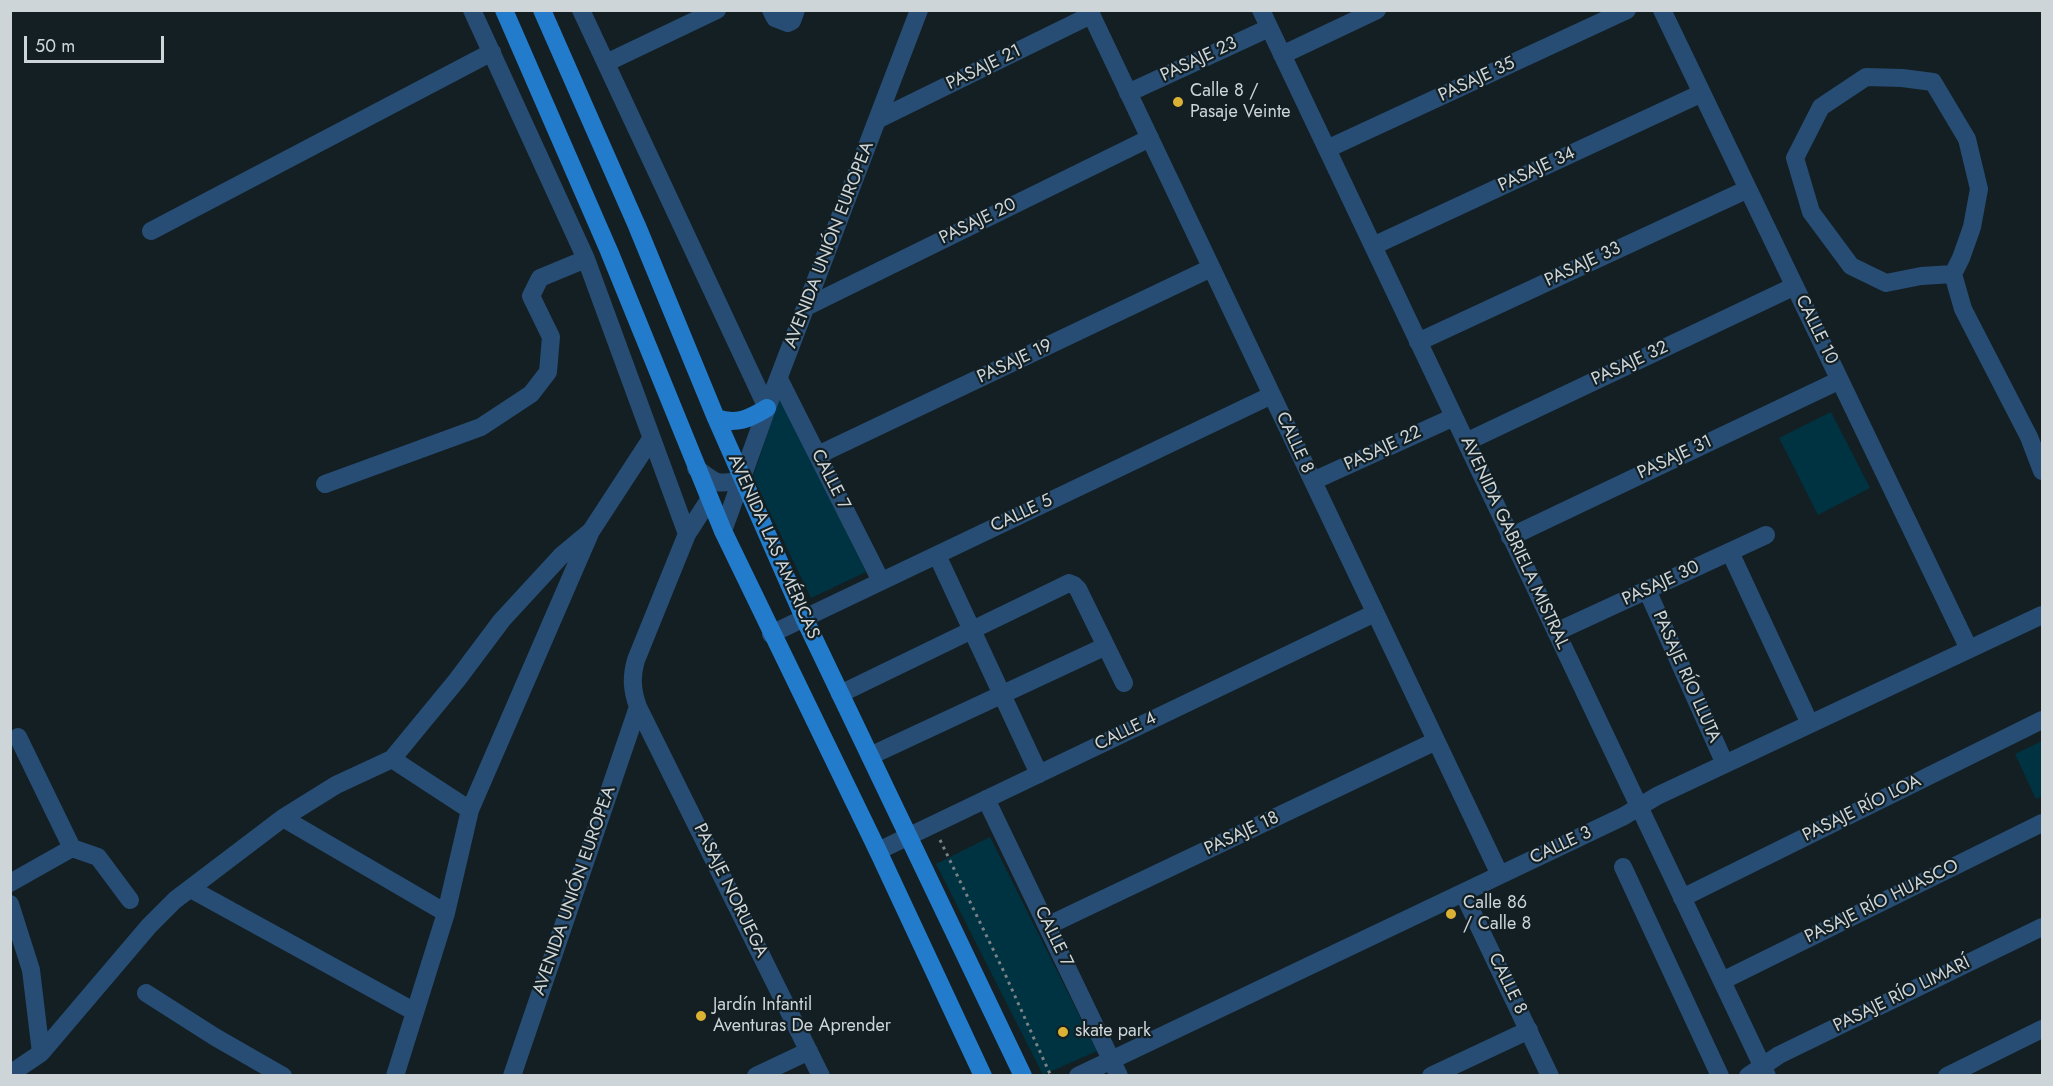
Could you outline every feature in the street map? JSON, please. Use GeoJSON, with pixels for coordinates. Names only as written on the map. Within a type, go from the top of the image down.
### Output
{"type":"FeatureCollection","features":[{"type":"Feature","properties":{"kind":"main road","name":"AVENIDA LAS AMÉRICAS"},"geometry":{"type":"LineString","coordinates":[[504,10],[600,231],[709,500],[771,634],[878,850],[983,1076]]}},
{"type":"Feature","properties":{"kind":"main road","name":"AVENIDA LAS AMÉRICAS"},"geometry":{"type":"LineString","coordinates":[[542,10],[637,226],[742,480],[804,618],[1023,1076]]}},
{"type":"Feature","properties":{"kind":"main road"},"geometry":{"type":"LineString","coordinates":[[716,418],[726,422],[741,421],[767,408]]}},
{"type":"Feature","properties":{"kind":"street"},"geometry":{"type":"LineString","coordinates":[[472,10],[586,259],[687,534]]}},
{"type":"Feature","properties":{"kind":"street"},"geometry":{"type":"LineString","coordinates":[[581,10],[767,408]]}},
{"type":"Feature","properties":{"kind":"street"},"geometry":{"type":"LineString","coordinates":[[606,63],[717,10]]}},
{"type":"Feature","properties":{"kind":"street"},"geometry":{"type":"LineString","coordinates":[[771,10],[775,18],[788,23],[792,21],[796,10]]}},
{"type":"Feature","properties":{"kind":"street","name":"AVENIDA UNIÓN EUROPEA"},"geometry":{"type":"LineString","coordinates":[[723,531],[767,408],[919,10]]}},
{"type":"Feature","properties":{"kind":"street","name":"AVENIDA GABRIELA MISTRAL"},"geometry":{"type":"LineString","coordinates":[[1261,10],[1510,537],[1649,824],[1722,981],[1759,1072]]}},
{"type":"Feature","properties":{"kind":"street"},"geometry":{"type":"LineString","coordinates":[[1282,55],[1377,10]]}},
{"type":"Feature","properties":{"kind":"street","name":"PASAJE 35"},"geometry":{"type":"LineString","coordinates":[[1327,149],[1627,10]]}},
{"type":"Feature","properties":{"kind":"street","name":"CALLE 10"},"geometry":{"type":"LineString","coordinates":[[1662,10],[1969,649]]}},
{"type":"Feature","properties":{"kind":"street","name":"PASAJE 21"},"geometry":{"type":"LineString","coordinates":[[877,120],[1090,13]]}},
{"type":"Feature","properties":{"kind":"street","name":"CALLE 8"},"geometry":{"type":"LineString","coordinates":[[1090,13],[1500,875]]}},
{"type":"Feature","properties":{"kind":"street","name":"PASAJE 23"},"geometry":{"type":"LineString","coordinates":[[1128,93],[1269,28]]}},
{"type":"Feature","properties":{"kind":"street"},"geometry":{"type":"LineString","coordinates":[[151,231],[492,52]]}},
{"type":"Feature","properties":{"kind":"street"},"geometry":{"type":"LineString","coordinates":[[1953,274],[1922,276],[1886,283],[1851,266],[1811,212],[1795,158],[1821,107],[1866,77],[1933,82],[1967,139],[1979,189],[1972,227],[1953,274],[1963,309],[2029,437],[2043,471]]}},
{"type":"Feature","properties":{"kind":"street","name":"PASAJE 34"},"geometry":{"type":"LineString","coordinates":[[1373,246],[1702,93]]}},
{"type":"Feature","properties":{"kind":"street","name":"PASAJE 20"},"geometry":{"type":"LineString","coordinates":[[807,307],[1150,138]]}},
{"type":"Feature","properties":{"kind":"street","name":"PASAJE 33"},"geometry":{"type":"LineString","coordinates":[[1418,342],[1748,189]]}},
{"type":"Feature","properties":{"kind":"street"},"geometry":{"type":"LineString","coordinates":[[325,484],[481,427],[531,394],[548,372],[551,337],[531,296],[540,278],[586,259]]}},
{"type":"Feature","properties":{"kind":"street","name":"PASAJE 19"},"geometry":{"type":"LineString","coordinates":[[818,455],[1211,268]]}},
{"type":"Feature","properties":{"kind":"street","name":"PASAJE 32"},"geometry":{"type":"LineString","coordinates":[[1466,442],[1795,286]]}},
{"type":"Feature","properties":{"kind":"street","name":"CALLE 7"},"geometry":{"type":"LineString","coordinates":[[779,379],[881,581]]}},
{"type":"Feature","properties":{"kind":"street","name":"PASAJE 31"},"geometry":{"type":"LineString","coordinates":[[1510,537],[1840,380]]}},
{"type":"Feature","properties":{"kind":"street","name":"CALLE 5"},"geometry":{"type":"LineString","coordinates":[[771,634],[1272,395]]}},
{"type":"Feature","properties":{"kind":"street","name":"PASAJE 22"},"geometry":{"type":"LineString","coordinates":[[1313,482],[1454,417]]}},
{"type":"Feature","properties":{"kind":"street"},"geometry":{"type":"LineString","coordinates":[[395,1076],[446,913],[470,810],[591,531],[651,439]]}},
{"type":"Feature","properties":{"kind":"street"},"geometry":{"type":"LineString","coordinates":[[696,468],[721,484],[742,480]]}},
{"type":"Feature","properties":{"kind":"street"},"geometry":{"type":"LineString","coordinates":[[638,707],[633,692],[632,674],[687,534],[709,500]]}},
{"type":"Feature","properties":{"kind":"street"},"geometry":{"type":"LineString","coordinates":[[10,1074],[41,1053],[175,900],[283,818],[336,785],[393,759],[502,620],[561,556],[591,531]]}},
{"type":"Feature","properties":{"kind":"street","name":"PASAJE 30"},"geometry":{"type":"LineString","coordinates":[[1556,632],[1766,535]]}},
{"type":"Feature","properties":{"kind":"street"},"geometry":{"type":"LineString","coordinates":[[1730,552],[1810,724]]}},
{"type":"Feature","properties":{"kind":"street"},"geometry":{"type":"LineString","coordinates":[[937,555],[1039,774]]}},
{"type":"Feature","properties":{"kind":"street"},"geometry":{"type":"LineString","coordinates":[[840,694],[1069,583],[1078,589],[1124,683]]}},
{"type":"Feature","properties":{"kind":"street","name":"PASAJE RÍO LLUTA"},"geometry":{"type":"LineString","coordinates":[[1647,590],[1725,764]]}},
{"type":"Feature","properties":{"kind":"street","name":"CALLE 4"},"geometry":{"type":"LineString","coordinates":[[878,850],[1375,612]]}},
{"type":"Feature","properties":{"kind":"street","name":"CALLE 3"},"geometry":{"type":"LineString","coordinates":[[1078,1076],[1115,1067],[1463,893],[1624,816],[1657,796],[2043,615]]}},
{"type":"Feature","properties":{"kind":"street"},"geometry":{"type":"LineString","coordinates":[[870,756],[1106,646]]}},
{"type":"Feature","properties":{"kind":"street","name":"AVENIDA UNIÓN EUROPEA"},"geometry":{"type":"LineString","coordinates":[[512,1076],[638,707]]}},
{"type":"Feature","properties":{"kind":"street","name":"PASAJE NORUEGA"},"geometry":{"type":"LineString","coordinates":[[638,707],[821,1076]]}},
{"type":"Feature","properties":{"kind":"street","name":"PASAJE RÍO LOA"},"geometry":{"type":"LineString","coordinates":[[1682,898],[2043,720]]}},
{"type":"Feature","properties":{"kind":"street"},"geometry":{"type":"LineString","coordinates":[[18,737],[72,848],[98,857],[130,900]]}},
{"type":"Feature","properties":{"kind":"street","name":"PASAJE 18"},"geometry":{"type":"LineString","coordinates":[[1047,926],[1436,741]]}},
{"type":"Feature","properties":{"kind":"street"},"geometry":{"type":"LineString","coordinates":[[393,759],[470,810]]}},
{"type":"Feature","properties":{"kind":"street","name":"CALLE 7"},"geometry":{"type":"LineString","coordinates":[[986,799],[1115,1067]]}},
{"type":"Feature","properties":{"kind":"street"},"geometry":{"type":"LineString","coordinates":[[283,818],[446,913]]}},
{"type":"Feature","properties":{"kind":"street","name":"PASAJE RÍO HUASCO"},"geometry":{"type":"LineString","coordinates":[[1722,981],[2043,823]]}},
{"type":"Feature","properties":{"kind":"street"},"geometry":{"type":"LineString","coordinates":[[10,883],[72,848]]}},
{"type":"Feature","properties":{"kind":"street"},"geometry":{"type":"LineString","coordinates":[[1623,867],[1720,1076]]}},
{"type":"Feature","properties":{"kind":"street"},"geometry":{"type":"LineString","coordinates":[[191,889],[415,1012]]}},
{"type":"Feature","properties":{"kind":"street","name":"CALLE 8"},"geometry":{"type":"LineString","coordinates":[[1463,893],[1550,1076]]}},
{"type":"Feature","properties":{"kind":"street"},"geometry":{"type":"LineString","coordinates":[[10,904],[31,970],[41,1053]]}},
{"type":"Feature","properties":{"kind":"street","name":"PASAJE RÍO LIMARÍ"},"geometry":{"type":"LineString","coordinates":[[1759,1072],[1779,1055],[2043,927]]}},
{"type":"Feature","properties":{"kind":"street"},"geometry":{"type":"LineString","coordinates":[[146,993],[214,1037],[283,1076]]}},
{"type":"Feature","properties":{"kind":"street"},"geometry":{"type":"LineString","coordinates":[[1947,1076],[2043,1029]]}},
{"type":"Feature","properties":{"kind":"street"},"geometry":{"type":"LineString","coordinates":[[1431,1076],[1528,1030]]}},
{"type":"Feature","properties":{"kind":"street"},"geometry":{"type":"LineString","coordinates":[[756,1076],[809,1051]]}},
{"type":"Feature","properties":{"kind":"path"},"geometry":{"type":"LineString","coordinates":[[933,825],[1050,1074]]}},
{"type":"Feature","properties":{"kind":"shaded area"},"geometry":{"type":"Polygon","coordinates":[[[780,395],[866,572],[811,598],[753,477],[780,395]]]}},
{"type":"Feature","properties":{"kind":"shaded area"},"geometry":{"type":"Polygon","coordinates":[[[1831,412],[1870,488],[1818,515],[1779,438],[1831,412]]]}},
{"type":"Feature","properties":{"kind":"shaded area"},"geometry":{"type":"Polygon","coordinates":[[[2042,741],[2042,796],[2036,799],[2015,754],[2042,741]]]}},
{"type":"Feature","properties":{"kind":"shaded area"},"geometry":{"type":"Polygon","coordinates":[[[990,837],[1097,1051],[1043,1075],[936,864],[990,837]]]}},
{"type":"Feature","properties":{"kind":"place","name":"Calle 8 / Pasaje Veinte"},"geometry":{"type":"Point","coordinates":[1178,102]}},
{"type":"Feature","properties":{"kind":"place","name":"Calle 86 / Calle 8"},"geometry":{"type":"Point","coordinates":[1451,914]}},
{"type":"Feature","properties":{"kind":"place","name":"Jardín Infantil Aventuras De Aprender"},"geometry":{"type":"Point","coordinates":[701,1016]}},
{"type":"Feature","properties":{"kind":"place","name":"skate park"},"geometry":{"type":"Point","coordinates":[1063,1032]}}]}
